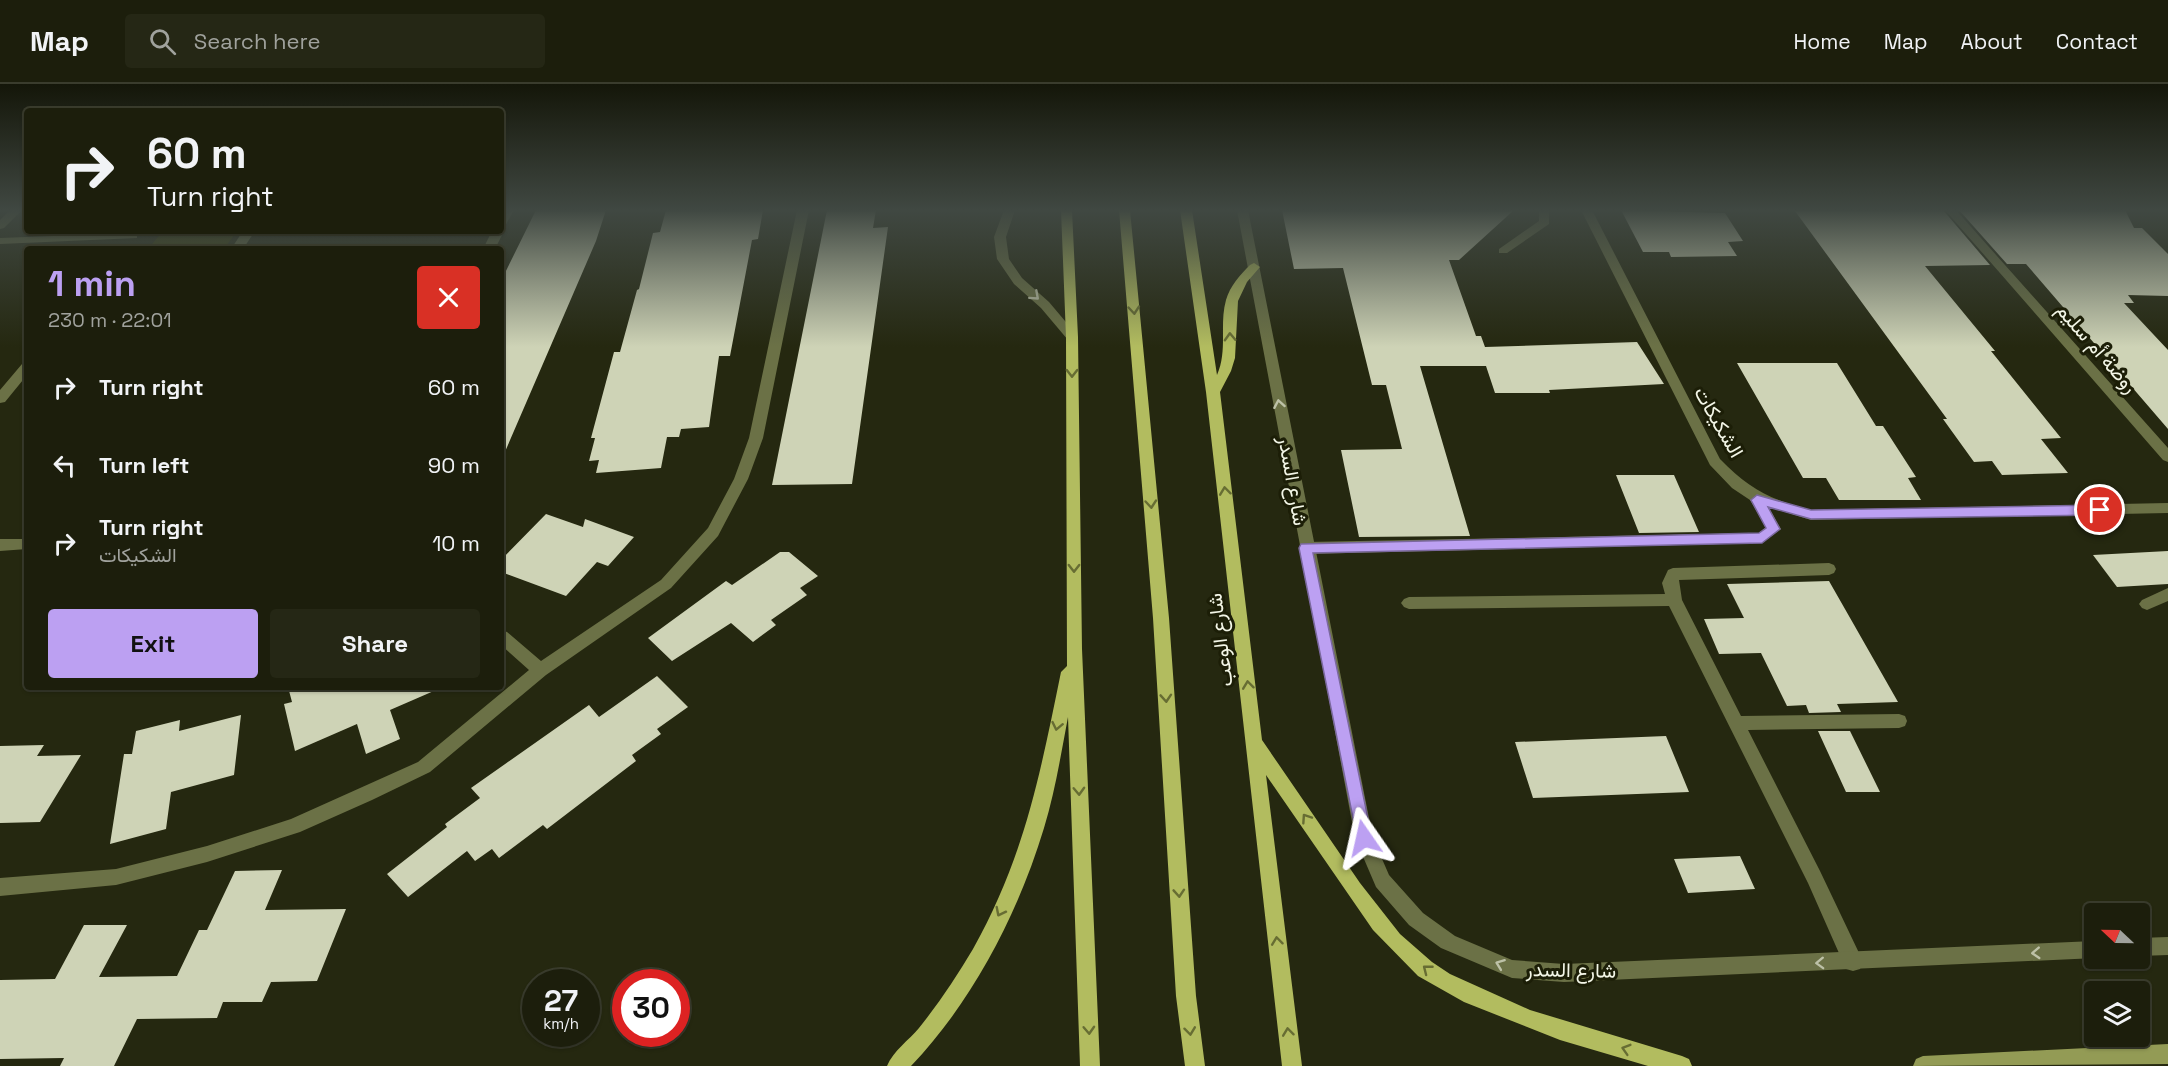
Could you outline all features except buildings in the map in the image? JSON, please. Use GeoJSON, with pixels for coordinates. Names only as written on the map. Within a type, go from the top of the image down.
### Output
{"type":"FeatureCollection","features":[{"type":"Feature","properties":{"kind":"main road"},"geometry":{"type":"LineString","coordinates":[[1068,256],[1072,337],[1074,649],[1090,1066]]}},
{"type":"Feature","properties":{"kind":"main road"},"geometry":{"type":"LineString","coordinates":[[1128,256],[1161,618],[1186,996],[1195,1066]]}},
{"type":"Feature","properties":{"kind":"main road","name":"شارع الوعب"},"geometry":{"type":"LineString","coordinates":[[1193,256],[1213,392],[1292,1066]]}},
{"type":"Feature","properties":{"kind":"main road"},"geometry":{"type":"LineString","coordinates":[[1213,392],[1229,359],[1229,310],[1233,294],[1241,280],[1254,267]]}},
{"type":"Feature","properties":{"kind":"main road"},"geometry":{"type":"LineString","coordinates":[[897,1066],[917,1047],[950,1004],[1002,908],[1022,863],[1035,828],[1074,649]]}},
{"type":"Feature","properties":{"kind":"main road"},"geometry":{"type":"LineString","coordinates":[[1254,743],[1372,915],[1404,950],[1442,980],[1487,1002],[1682,1066]]}},
{"type":"Feature","properties":{"kind":"main road"},"geometry":{"type":"LineString","coordinates":[[1923,1066],[2168,1054]]}},
{"type":"Feature","properties":{"kind":"street"},"geometry":{"type":"LineString","coordinates":[[0,887],[116,878],[207,854],[294,826],[366,795],[424,767],[540,670],[666,584],[713,532],[741,479],[756,438],[794,256]]}},
{"type":"Feature","properties":{"kind":"street"},"geometry":{"type":"LineString","coordinates":[[1003,256],[1018,281],[1045,305],[1072,337]]}},
{"type":"Feature","properties":{"kind":"street"},"geometry":{"type":"LineString","coordinates":[[1252,256],[1254,267]]}},
{"type":"Feature","properties":{"kind":"street","name":"الشكيكات"},"geometry":{"type":"LineString","coordinates":[[1609,256],[1715,462],[1737,486],[1757,500],[1811,515],[2168,508]]}},
{"type":"Feature","properties":{"kind":"street","name":"روضة أم سليم"},"geometry":{"type":"LineString","coordinates":[[1990,256],[2168,457]]}},
{"type":"Feature","properties":{"kind":"street","name":"شارع السدر"},"geometry":{"type":"LineString","coordinates":[[1254,267],[1306,548],[1364,838],[1382,881],[1416,919],[1461,950],[1512,969],[1564,973],[2084,950]]}},
{"type":"Feature","properties":{"kind":"street"},"geometry":{"type":"LineString","coordinates":[[0,399],[24,371]]}},
{"type":"Feature","properties":{"kind":"street"},"geometry":{"type":"LineString","coordinates":[[1306,548],[1762,538],[1774,529],[1757,500]]}},
{"type":"Feature","properties":{"kind":"street"},"geometry":{"type":"LineString","coordinates":[[0,545],[24,544]]}},
{"type":"Feature","properties":{"kind":"street"},"geometry":{"type":"LineString","coordinates":[[1829,569],[1673,574],[1670,583],[1674,600],[1815,877],[1852,962]]}},
{"type":"Feature","properties":{"kind":"street"},"geometry":{"type":"LineString","coordinates":[[2147,604],[2168,594]]}},
{"type":"Feature","properties":{"kind":"street"},"geometry":{"type":"LineString","coordinates":[[1410,603],[1674,600]]}},
{"type":"Feature","properties":{"kind":"street"},"geometry":{"type":"LineString","coordinates":[[504,639],[540,670]]}},
{"type":"Feature","properties":{"kind":"street"},"geometry":{"type":"LineString","coordinates":[[1736,723],[1899,721]]}},
{"type":"Feature","properties":{"kind":"street"},"geometry":{"type":"LineString","coordinates":[[2150,947],[2168,946]]}},
{"type":"Feature","properties":{"kind":"route"},"geometry":{"type":"LineString","coordinates":[[1364,838],[1306,548],[1762,538],[1774,529],[1757,500],[1811,515],[2100,510]]}}]}
